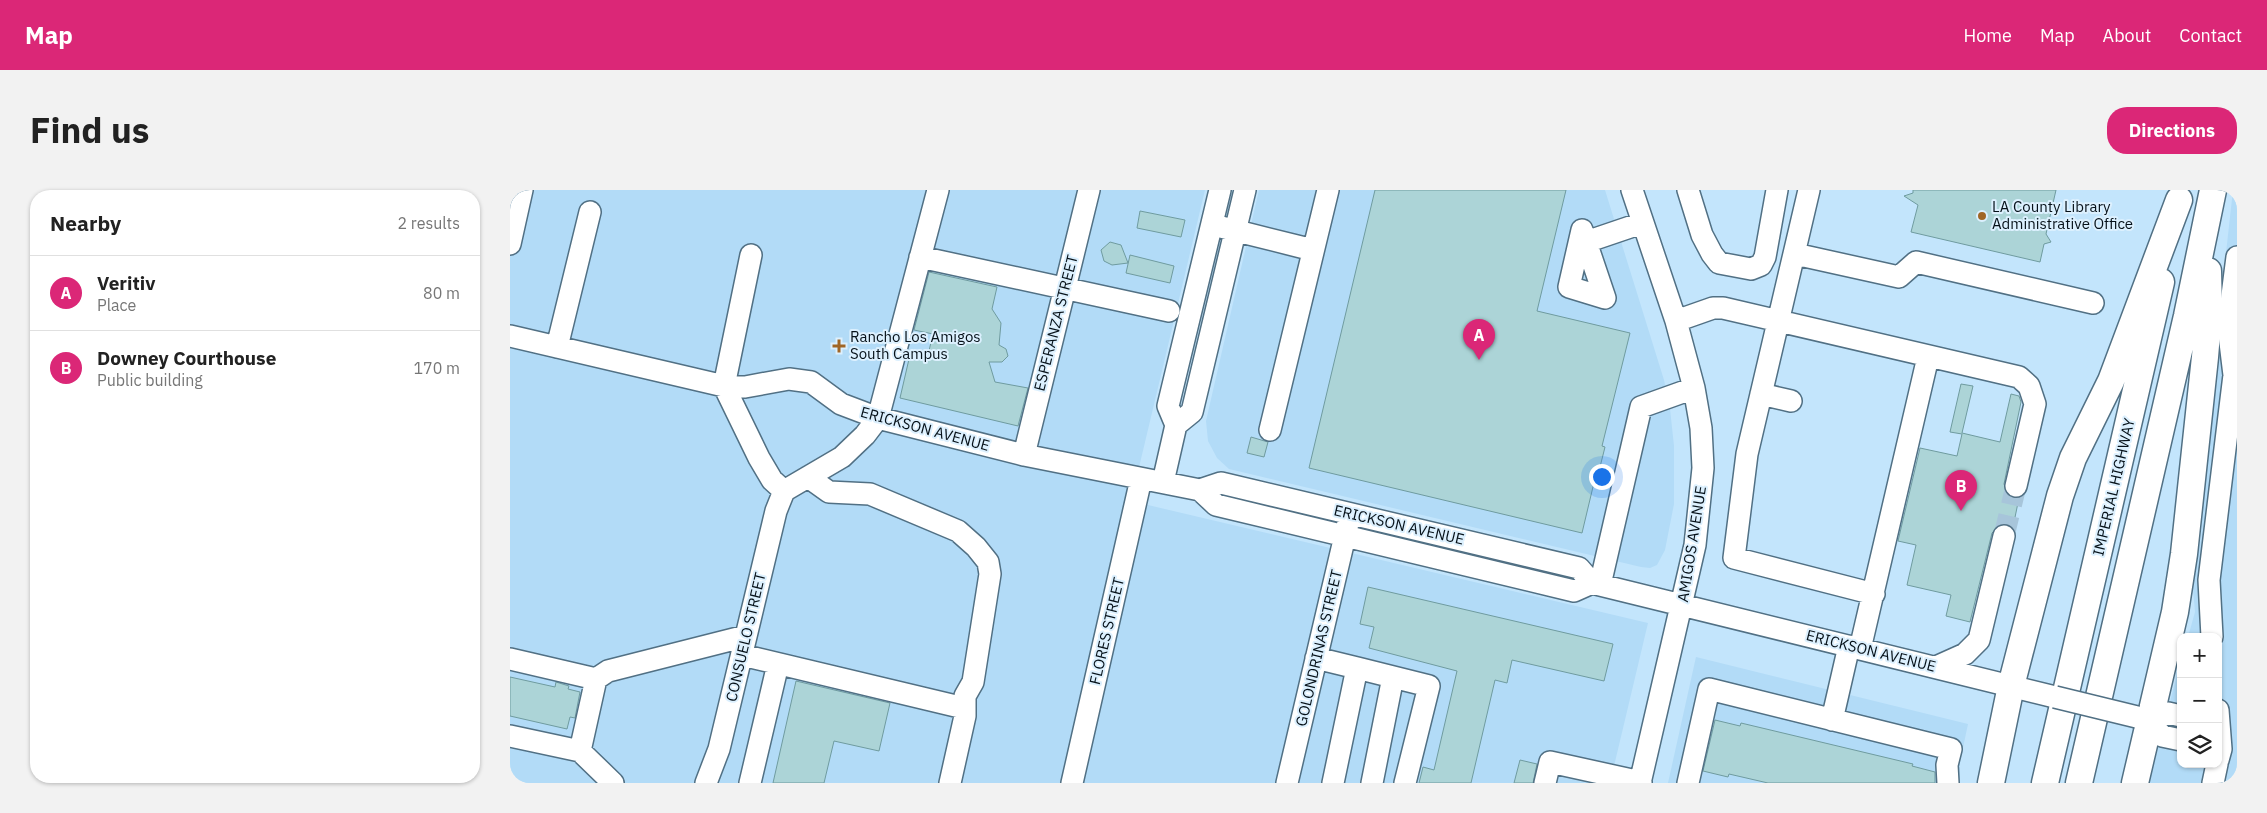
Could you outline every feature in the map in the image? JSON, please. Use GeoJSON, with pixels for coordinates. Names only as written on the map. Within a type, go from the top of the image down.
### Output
{"type":"FeatureCollection","features":[{"type":"Feature","properties":{"kind":"main road"},"geometry":{"type":"LineString","coordinates":[[2079,783],[2208,225],[2213,190]]}},
{"type":"Feature","properties":{"kind":"main road"},"geometry":{"type":"LineString","coordinates":[[1991,783],[2010,686],[2060,496],[2073,458],[2111,381],[2180,195]]}},
{"type":"Feature","properties":{"kind":"main road","name":"IMPERIAL HIGHWAY"},"geometry":{"type":"LineString","coordinates":[[2045,783],[2180,195]]}},
{"type":"Feature","properties":{"kind":"main road"},"geometry":{"type":"LineString","coordinates":[[2135,783],[2143,719],[2175,612],[2187,538],[2209,310],[2208,225]]}},
{"type":"Feature","properties":{"kind":"street"},"geometry":{"type":"LineString","coordinates":[[510,244],[522,190]]}},
{"type":"Feature","properties":{"kind":"street"},"geometry":{"type":"LineString","coordinates":[[751,255],[724,386],[759,458],[772,480],[784,491],[842,456],[865,435],[878,418],[938,190]]}},
{"type":"Feature","properties":{"kind":"street","name":"ESPERANZA STREET"},"geometry":{"type":"LineString","coordinates":[[1024,455],[1088,190]]}},
{"type":"Feature","properties":{"kind":"street"},"geometry":{"type":"LineString","coordinates":[[1163,482],[1176,425],[1168,406],[1220,190]]}},
{"type":"Feature","properties":{"kind":"street"},"geometry":{"type":"LineString","coordinates":[[1176,425],[1192,412],[1245,190]]}},
{"type":"Feature","properties":{"kind":"street"},"geometry":{"type":"LineString","coordinates":[[1270,430],[1328,190]]}},
{"type":"Feature","properties":{"kind":"street","name":"AMIGOS AVENUE"},"geometry":{"type":"LineString","coordinates":[[1632,190],[1676,321],[1694,388],[1701,428],[1703,468],[1700,510],[1683,605],[1641,783]]}},
{"type":"Feature","properties":{"kind":"street"},"geometry":{"type":"LineString","coordinates":[[1688,190],[1702,234],[1712,254],[1720,263],[1751,269],[1761,265],[1764,257],[1777,190]]}},
{"type":"Feature","properties":{"kind":"street"},"geometry":{"type":"LineString","coordinates":[[1786,190],[1808,192],[1747,454],[1734,558],[1874,594]]}},
{"type":"Feature","properties":{"kind":"street"},"geometry":{"type":"LineString","coordinates":[[557,347],[590,212]]}},
{"type":"Feature","properties":{"kind":"street"},"geometry":{"type":"LineString","coordinates":[[1586,242],[1642,223]]}},
{"type":"Feature","properties":{"kind":"street"},"geometry":{"type":"LineString","coordinates":[[1212,224],[1313,250]]}},
{"type":"Feature","properties":{"kind":"street"},"geometry":{"type":"LineString","coordinates":[[1795,254],[1898,277],[1916,262],[2092,303]]}},
{"type":"Feature","properties":{"kind":"street"},"geometry":{"type":"LineString","coordinates":[[920,257],[1169,311]]}},
{"type":"Feature","properties":{"kind":"street"},"geometry":{"type":"LineString","coordinates":[[2212,633],[2209,580],[2230,474],[2236,376],[2228,326],[2237,257]]}},
{"type":"Feature","properties":{"kind":"street"},"geometry":{"type":"LineString","coordinates":[[1676,321],[1713,308],[2019,377],[2029,386],[2034,398],[2034,411],[2016,486]]}},
{"type":"Feature","properties":{"kind":"street","name":"ERICKSON AVENUE"},"geometry":{"type":"LineString","coordinates":[[510,336],[724,386],[745,387],[789,379],[812,382],[841,404],[878,418],[1024,455],[1200,490],[1221,483],[1579,568],[1596,584],[2143,719],[2168,713],[2177,715]]}},
{"type":"Feature","properties":{"kind":"street"},"geometry":{"type":"LineString","coordinates":[[1832,720],[1854,647],[1874,594],[1928,357]]}},
{"type":"Feature","properties":{"kind":"street"},"geometry":{"type":"LineString","coordinates":[[1596,584],[1641,407],[1694,388]]}},
{"type":"Feature","properties":{"kind":"street"},"geometry":{"type":"LineString","coordinates":[[1761,394],[1791,401]]}},
{"type":"Feature","properties":{"kind":"street"},"geometry":{"type":"LineString","coordinates":[[808,477],[829,492],[870,494],[958,531],[976,547],[988,562],[989,584],[973,682],[965,696],[965,716],[950,783]]}},
{"type":"Feature","properties":{"kind":"street","name":"FLORES STREET"},"geometry":{"type":"LineString","coordinates":[[1072,783],[1141,479]]}},
{"type":"Feature","properties":{"kind":"street","name":"ERICKSON AVENUE"},"geometry":{"type":"LineString","coordinates":[[1200,490],[1216,505],[1344,537],[1574,591],[1596,584]]}},
{"type":"Feature","properties":{"kind":"street","name":"CONSUELO STREET"},"geometry":{"type":"LineString","coordinates":[[706,783],[719,749],[776,511],[784,491]]}},
{"type":"Feature","properties":{"kind":"street","name":"GOLONDRINAS STREET"},"geometry":{"type":"LineString","coordinates":[[1293,782],[1316,658],[1350,513]]}},
{"type":"Feature","properties":{"kind":"street"},"geometry":{"type":"LineString","coordinates":[[1936,668],[1965,654],[1979,640],[2004,536]]}},
{"type":"Feature","properties":{"kind":"street"},"geometry":{"type":"LineString","coordinates":[[580,751],[596,679],[608,671],[744,646],[778,664],[964,708]]}},
{"type":"Feature","properties":{"kind":"street"},"geometry":{"type":"LineString","coordinates":[[1316,658],[1429,686],[1405,783]]}},
{"type":"Feature","properties":{"kind":"street"},"geometry":{"type":"LineString","coordinates":[[510,660],[596,679]]}},
{"type":"Feature","properties":{"kind":"street"},"geometry":{"type":"LineString","coordinates":[[750,783],[778,664]]}},
{"type":"Feature","properties":{"kind":"street"},"geometry":{"type":"LineString","coordinates":[[1333,783],[1356,668]]}},
{"type":"Feature","properties":{"kind":"street"},"geometry":{"type":"LineString","coordinates":[[1372,783],[1393,677]]}},
{"type":"Feature","properties":{"kind":"street"},"geometry":{"type":"LineString","coordinates":[[1688,783],[1709,689],[1951,748],[1947,765],[1948,783]]}},
{"type":"Feature","properties":{"kind":"street"},"geometry":{"type":"LineString","coordinates":[[2143,719],[2162,736],[2177,739]]}},
{"type":"Feature","properties":{"kind":"street"},"geometry":{"type":"LineString","coordinates":[[510,736],[580,751],[613,783]]}},
{"type":"Feature","properties":{"kind":"street"},"geometry":{"type":"LineString","coordinates":[[1545,783],[1550,762],[1641,783]]}},
{"type":"Feature","properties":{"kind":"street"},"geometry":{"type":"LineString","coordinates":[[2213,783],[2216,768]]}},
{"type":"Feature","properties":{"kind":"shaded area","name":"Rancho Los Amigos South Campus"},"geometry":{"type":"Polygon","coordinates":[[[510,190],[1205,190],[1131,501],[1648,623],[1610,783],[510,783],[510,190]]]}},
{"type":"Feature","properties":{"kind":"shaded area"},"geometry":{"type":"Polygon","coordinates":[[[1259,190],[1605,190],[1664,380],[1670,409],[1674,446],[1674,504],[1665,550],[1657,565],[1650,568],[1641,567],[1229,469],[1217,458],[1208,441],[1206,421],[1259,190]]]}},
{"type":"Feature","properties":{"kind":"shaded area"},"geometry":{"type":"Polygon","coordinates":[[[2233,190],[2237,190],[2237,783],[2149,783],[2177,674],[2177,768],[2222,768],[2222,633],[2189,633],[2195,612],[2192,577],[2201,538],[2210,396],[2233,190]]]}},
{"type":"Feature","properties":{"kind":"shaded area"},"geometry":{"type":"Polygon","coordinates":[[[1696,657],[1968,724],[1960,762],[1960,783],[1668,783],[1696,657]]]}},
{"type":"Feature","properties":{"kind":"building"},"geometry":{"type":"Polygon","coordinates":[[[1375,190],[1566,190],[1537,311],[1630,333],[1602,446],[1605,447],[1599,471],[1597,470],[1582,533],[1309,468],[1375,190]]]}},
{"type":"Feature","properties":{"kind":"building","name":"LA County Library Administrative Office"},"geometry":{"type":"Polygon","coordinates":[[[1913,190],[2056,190],[2046,234],[2051,242],[2044,244],[2040,262],[1911,232],[1918,205],[1904,196],[1913,193],[1913,190]]]}},
{"type":"Feature","properties":{"kind":"building"},"geometry":{"type":"Polygon","coordinates":[[[1140,211],[1185,220],[1181,237],[1137,228],[1140,211]]]}},
{"type":"Feature","properties":{"kind":"building"},"geometry":{"type":"Polygon","coordinates":[[[1110,242],[1121,245],[1128,263],[1112,265],[1104,261],[1101,250],[1110,242]]]}},
{"type":"Feature","properties":{"kind":"building"},"geometry":{"type":"Polygon","coordinates":[[[1130,255],[1174,266],[1170,283],[1126,273],[1130,255]]]}},
{"type":"Feature","properties":{"kind":"building"},"geometry":{"type":"Polygon","coordinates":[[[929,272],[997,287],[992,309],[1001,323],[999,345],[1006,349],[1008,356],[1002,362],[989,362],[995,382],[1028,388],[1018,426],[900,398],[909,359],[912,355],[927,359],[933,334],[914,330],[929,272]]]}},
{"type":"Feature","properties":{"kind":"building"},"geometry":{"type":"Polygon","coordinates":[[[1961,384],[1973,386],[1962,433],[2000,442],[2011,394],[2019,396],[2021,402],[2004,484],[2008,495],[2019,498],[2013,527],[2001,524],[1992,533],[1970,622],[1946,616],[1951,595],[1907,585],[1916,545],[1898,541],[1920,448],[1957,456],[1962,434],[1950,432],[1961,384]]]}},
{"type":"Feature","properties":{"kind":"building"},"geometry":{"type":"Polygon","coordinates":[[[1251,437],[1268,442],[1264,457],[1247,453],[1251,437]]]}},
{"type":"Feature","properties":{"kind":"building"},"geometry":{"type":"Polygon","coordinates":[[[1368,587],[1613,644],[1604,681],[1512,660],[1507,683],[1495,680],[1471,783],[1419,783],[1423,767],[1434,770],[1457,671],[1369,648],[1374,627],[1360,624],[1368,587]]]}},
{"type":"Feature","properties":{"kind":"building"},"geometry":{"type":"Polygon","coordinates":[[[510,677],[555,687],[556,682],[569,686],[568,689],[580,692],[575,718],[570,717],[567,729],[510,716],[510,677]]]}},
{"type":"Feature","properties":{"kind":"building"},"geometry":{"type":"Polygon","coordinates":[[[796,681],[890,703],[879,751],[834,741],[824,783],[773,783],[796,681]]]}},
{"type":"Feature","properties":{"kind":"building"},"geometry":{"type":"Polygon","coordinates":[[[1715,720],[1740,726],[1741,723],[1913,764],[1912,766],[1935,772],[1935,783],[1768,783],[1729,774],[1728,777],[1703,771],[1715,720]]]}},
{"type":"Feature","properties":{"kind":"building"},"geometry":{"type":"Polygon","coordinates":[[[1520,760],[1537,764],[1533,783],[1514,783],[1520,760]]]}},
{"type":"Feature","properties":{"kind":"tunnel"},"geometry":{"type":"LineString","coordinates":[[2004,536],[2016,486]]}},
{"type":"Feature","properties":{"kind":"place","name":"LA County Library Administrative Office"},"geometry":{"type":"Point","coordinates":[1982,216]}},
{"type":"Feature","properties":{"kind":"place","name":"Rancho Los Amigos South Campus"},"geometry":{"type":"Point","coordinates":[839,346]}},
{"type":"Feature","properties":{"kind":"place","name":"Veritiv"},"geometry":{"type":"Point","coordinates":[1479,360]}},
{"type":"Feature","properties":{"kind":"place","name":"Downey Courthouse"},"geometry":{"type":"Point","coordinates":[1961,511]}}]}
